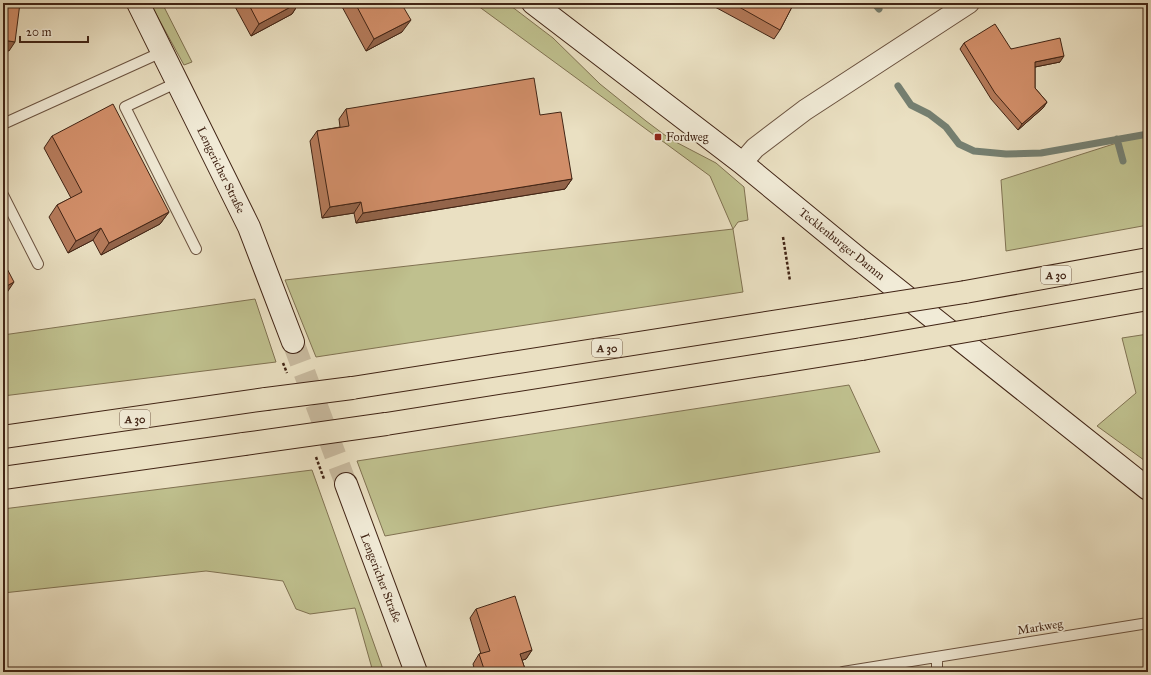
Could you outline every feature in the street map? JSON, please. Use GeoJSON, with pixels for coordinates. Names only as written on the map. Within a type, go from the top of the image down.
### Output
{"type":"FeatureCollection","features":[{"type":"Feature","properties":{"kind":"highway","name":"A 30"},"geometry":{"type":"LineString","coordinates":[[3,437],[352,388],[965,292],[1148,259]]}},
{"type":"Feature","properties":{"kind":"highway"},"geometry":{"type":"LineString","coordinates":[[3,478],[386,424],[862,349],[1148,299]]}},
{"type":"Feature","properties":{"kind":"main road","name":"Lengericher Straße"},"geometry":{"type":"LineString","coordinates":[[138,3],[249,227],[293,342]]}},
{"type":"Feature","properties":{"kind":"main road","name":"Tecklenburger Damm"},"geometry":{"type":"LineString","coordinates":[[533,3],[742,163],[859,259],[1148,489]]}},
{"type":"Feature","properties":{"kind":"main road","name":"Lengericher Straße"},"geometry":{"type":"LineString","coordinates":[[346,484],[416,672]]}},
{"type":"Feature","properties":{"kind":"street"},"geometry":{"type":"LineString","coordinates":[[742,163],[755,148],[805,110],[969,3]]}},
{"type":"Feature","properties":{"kind":"lane"},"geometry":{"type":"LineString","coordinates":[[3,124],[162,52]]}},
{"type":"Feature","properties":{"kind":"lane"},"geometry":{"type":"LineString","coordinates":[[178,82],[124,108],[196,249]]}},
{"type":"Feature","properties":{"kind":"lane"},"geometry":{"type":"LineString","coordinates":[[3,195],[38,264]]}},
{"type":"Feature","properties":{"kind":"lane","name":"Markweg"},"geometry":{"type":"LineString","coordinates":[[842,672],[1148,623]]}},
{"type":"Feature","properties":{"kind":"lane"},"geometry":{"type":"LineString","coordinates":[[937,657],[937,672]]}},
{"type":"Feature","properties":{"kind":"path"},"geometry":{"type":"LineString","coordinates":[[783,237],[790,281]]}},
{"type":"Feature","properties":{"kind":"green space"},"geometry":{"type":"Polygon","coordinates":[[[150,3],[162,3],[192,62],[184,65],[150,3]]]}},
{"type":"Feature","properties":{"kind":"green space"},"geometry":{"type":"Polygon","coordinates":[[[474,3],[507,3],[553,38],[600,84],[646,121],[670,139],[716,163],[744,187],[748,220],[738,222],[733,229],[710,176],[474,3]]]}},
{"type":"Feature","properties":{"kind":"green space"},"geometry":{"type":"Polygon","coordinates":[[[1148,133],[1148,225],[1006,251],[1001,180],[1148,133]]]}},
{"type":"Feature","properties":{"kind":"green space"},"geometry":{"type":"Polygon","coordinates":[[[733,229],[743,292],[316,357],[285,280],[733,229]]]}},
{"type":"Feature","properties":{"kind":"green space"},"geometry":{"type":"Polygon","coordinates":[[[255,299],[276,362],[3,396],[3,335],[255,299]]]}},
{"type":"Feature","properties":{"kind":"green space"},"geometry":{"type":"Polygon","coordinates":[[[1148,334],[1148,463],[1097,426],[1136,393],[1122,338],[1148,334]]]}},
{"type":"Feature","properties":{"kind":"green space"},"geometry":{"type":"Polygon","coordinates":[[[849,385],[880,452],[548,507],[385,536],[357,461],[849,385]]]}},
{"type":"Feature","properties":{"kind":"green space"},"geometry":{"type":"Polygon","coordinates":[[[312,470],[384,672],[373,672],[355,608],[310,614],[296,609],[283,581],[206,571],[3,593],[3,509],[312,470]]]}},
{"type":"Feature","properties":{"kind":"building"},"geometry":{"type":"Polygon","coordinates":[[[3,3],[20,3],[15,42],[3,40],[3,3]]]}},
{"type":"Feature","properties":{"kind":"building"},"geometry":{"type":"Polygon","coordinates":[[[248,3],[298,3],[259,24],[248,3]]]}},
{"type":"Feature","properties":{"kind":"building"},"geometry":{"type":"Polygon","coordinates":[[[355,3],[401,3],[411,20],[374,39],[355,3]]]}},
{"type":"Feature","properties":{"kind":"building"},"geometry":{"type":"Polygon","coordinates":[[[732,3],[794,3],[780,30],[732,3]]]}},
{"type":"Feature","properties":{"kind":"building"},"geometry":{"type":"Polygon","coordinates":[[[995,24],[1011,49],[1060,38],[1064,56],[1035,62],[1035,88],[1047,102],[1022,124],[995,93],[964,43],[995,24]]]}},
{"type":"Feature","properties":{"kind":"building"},"geometry":{"type":"Polygon","coordinates":[[[534,78],[540,115],[561,112],[572,179],[363,213],[361,202],[330,207],[317,131],[349,126],[346,109],[534,78]]]}},
{"type":"Feature","properties":{"kind":"building"},"geometry":{"type":"Polygon","coordinates":[[[113,104],[169,212],[109,243],[101,228],[76,241],[57,205],[82,192],[52,136],[113,104]]]}},
{"type":"Feature","properties":{"kind":"building"},"geometry":{"type":"Polygon","coordinates":[[[3,261],[14,282],[3,288],[3,261]]]}},
{"type":"Feature","properties":{"kind":"building"},"geometry":{"type":"Polygon","coordinates":[[[515,596],[532,650],[520,654],[526,672],[485,672],[479,654],[490,651],[476,609],[515,596]]]}},
{"type":"Feature","properties":{"kind":"waterway"},"geometry":{"type":"LineString","coordinates":[[874,3],[879,9]]}},
{"type":"Feature","properties":{"kind":"waterway"},"geometry":{"type":"LineString","coordinates":[[898,86],[911,105],[929,114],[946,127],[959,144],[974,151],[1006,154],[1041,153],[1148,134]]}},
{"type":"Feature","properties":{"kind":"waterway"},"geometry":{"type":"LineString","coordinates":[[1117,139],[1123,161]]}},
{"type":"Feature","properties":{"kind":"tunnel"},"geometry":{"type":"LineString","coordinates":[[293,342],[346,484]]}},
{"type":"Feature","properties":{"kind":"place","name":"Fordweg"},"geometry":{"type":"Point","coordinates":[658,137]}}]}
